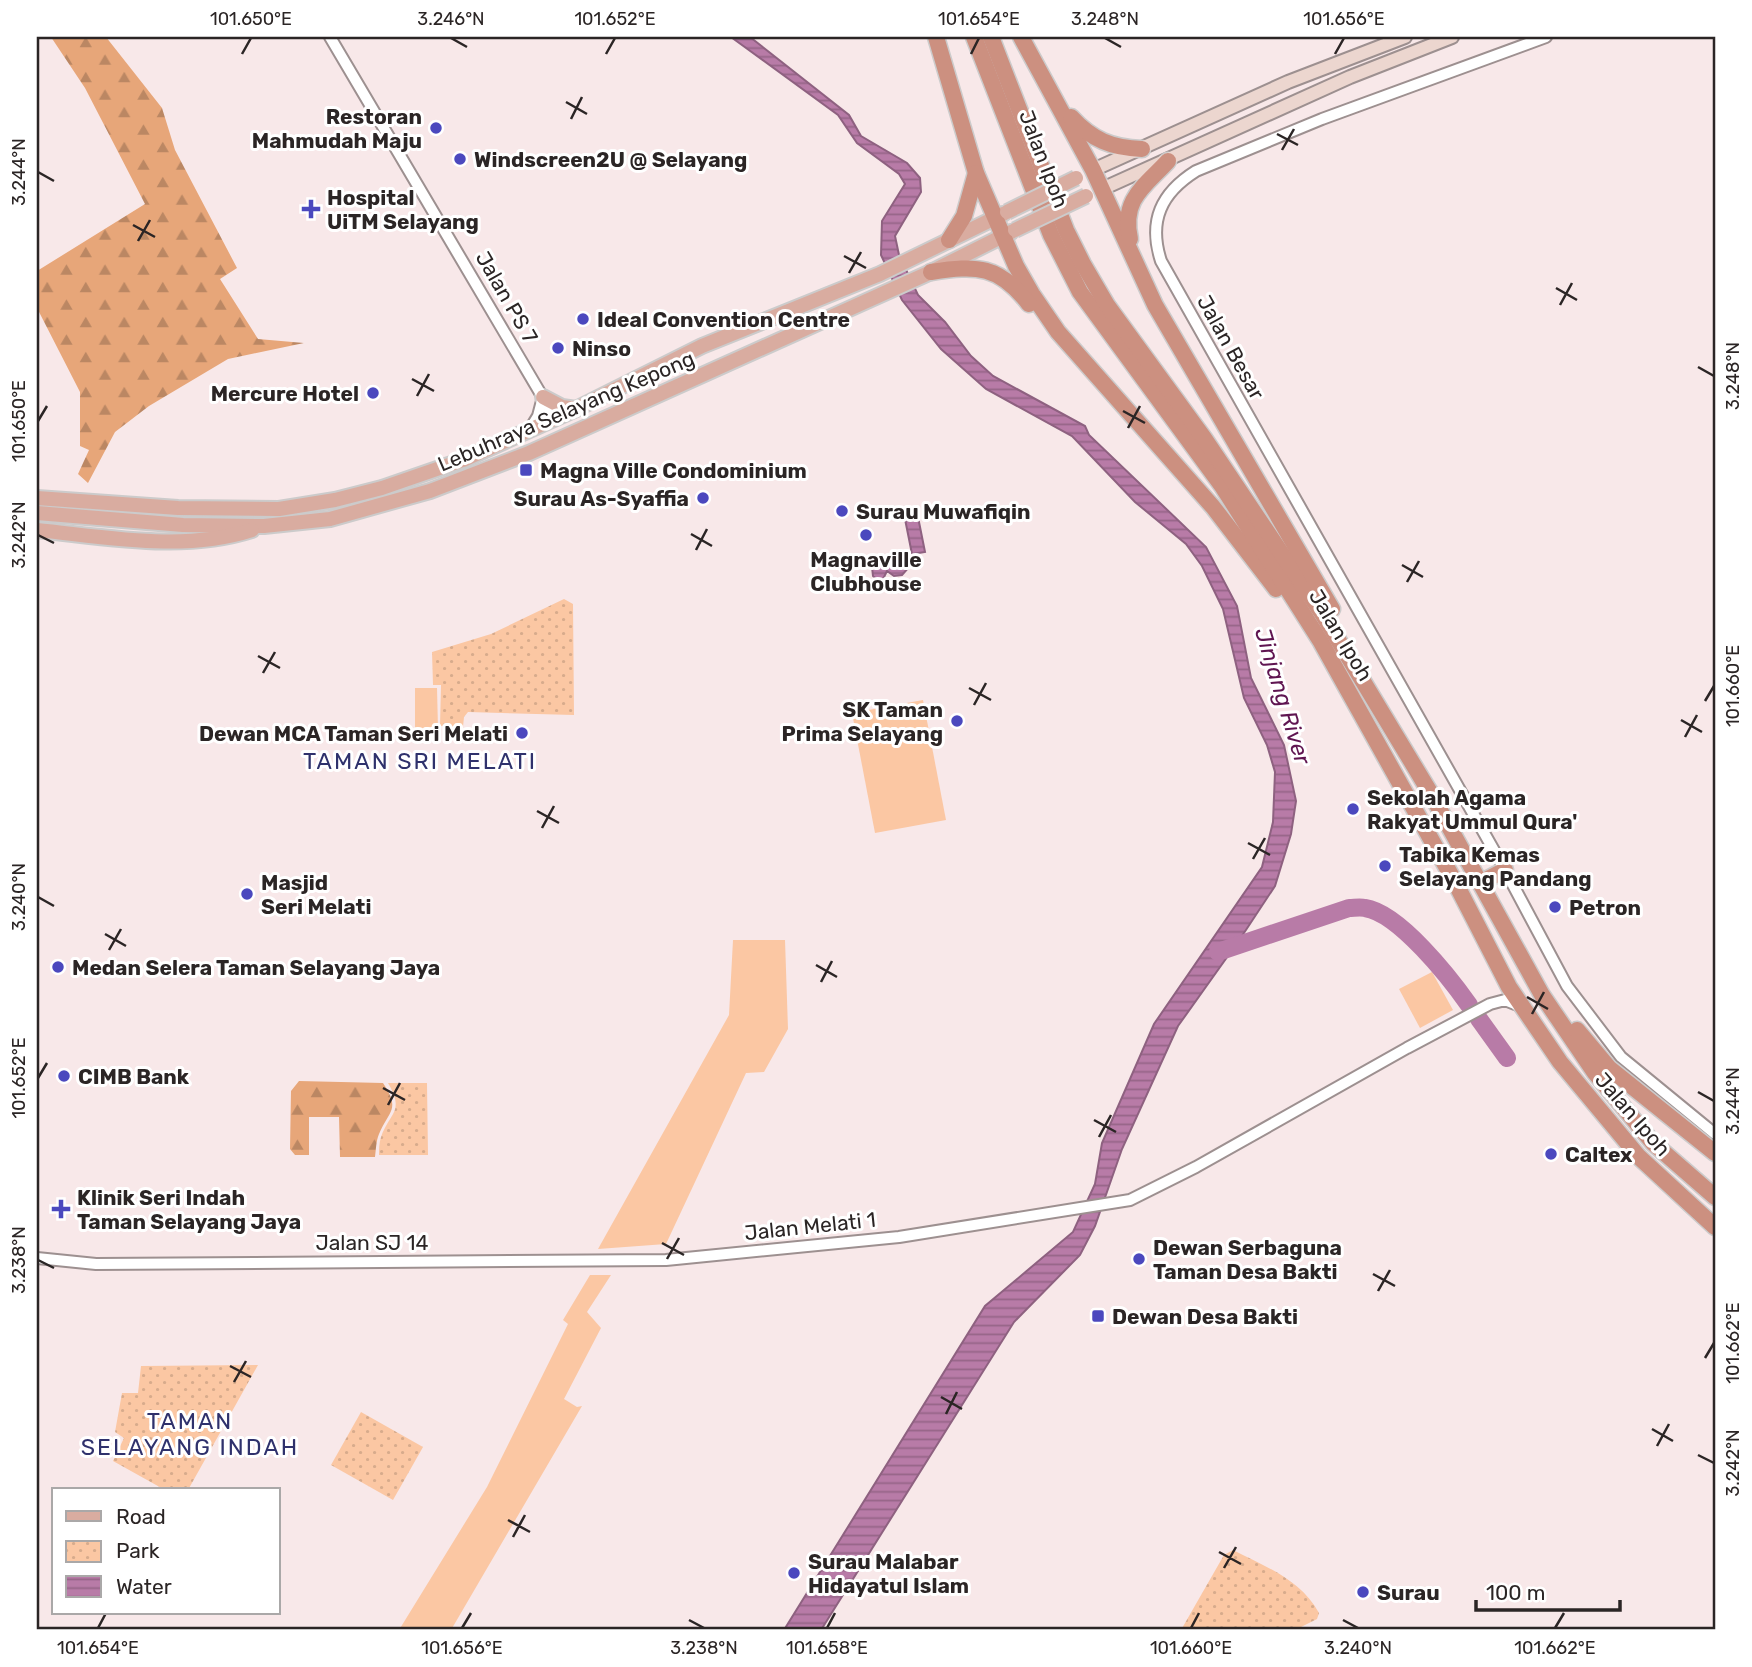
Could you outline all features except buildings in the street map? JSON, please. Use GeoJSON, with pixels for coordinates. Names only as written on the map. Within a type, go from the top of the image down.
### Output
{"type":"FeatureCollection","features":[{"type":"Feature","properties":{"kind":"highway"},"geometry":{"type":"LineString","coordinates":[[936,37],[976,173],[1001,214],[1031,294],[1058,332],[1160,446],[1255,560],[1287,605],[1401,784]]}},
{"type":"Feature","properties":{"kind":"highway"},"geometry":{"type":"LineString","coordinates":[[964,37],[1027,175]]}},
{"type":"Feature","properties":{"kind":"highway","name":"Jalan Ipoh"},"geometry":{"type":"LineString","coordinates":[[974,37],[1059,253],[1080,292],[1236,509],[1321,642],[1523,1007],[1560,1062],[1639,1157],[1715,1227]]}},
{"type":"Feature","properties":{"kind":"highway","name":"Jalan Ipoh"},"geometry":{"type":"LineString","coordinates":[[991,37],[1066,230],[1107,305],[1265,526],[1323,615],[1405,751],[1542,995],[1595,1073],[1653,1143],[1715,1196]]}},
{"type":"Feature","properties":{"kind":"highway"},"geometry":{"type":"LineString","coordinates":[[1021,37],[1093,170],[1155,305],[1332,610],[1405,751]]}},
{"type":"Feature","properties":{"kind":"highway"},"geometry":{"type":"LineString","coordinates":[[1060,105],[1081,129],[1094,139],[1124,149],[1142,149]]}},
{"type":"Feature","properties":{"kind":"highway"},"geometry":{"type":"LineString","coordinates":[[1134,257],[1128,233],[1132,202],[1142,186],[1168,161]]}},
{"type":"Feature","properties":{"kind":"highway"},"geometry":{"type":"LineString","coordinates":[[949,240],[964,216],[976,173]]}},
{"type":"Feature","properties":{"kind":"highway"},"geometry":{"type":"LineString","coordinates":[[931,272],[972,267],[996,273],[1013,285],[1035,314],[1058,332]]}},
{"type":"Feature","properties":{"kind":"highway"},"geometry":{"type":"LineString","coordinates":[[1480,883],[1505,870]]}},
{"type":"Feature","properties":{"kind":"highway"},"geometry":{"type":"LineString","coordinates":[[1500,922],[1599,1057],[1715,1153]]}},
{"type":"Feature","properties":{"kind":"main road"},"geometry":{"type":"LineString","coordinates":[[1093,170],[1288,82],[1405,37]]}},
{"type":"Feature","properties":{"kind":"main road"},"geometry":{"type":"LineString","coordinates":[[1102,189],[1350,77],[1452,37]]}},
{"type":"Feature","properties":{"kind":"main road","name":"Lebuhraya Selayang Kepong"},"geometry":{"type":"LineString","coordinates":[[37,498],[178,508],[279,509],[335,500],[382,488],[463,460],[576,409],[727,335],[880,274],[1093,170]]}},
{"type":"Feature","properties":{"kind":"main road","name":"Lebuhraya Selayang Kepong"},"geometry":{"type":"LineString","coordinates":[[37,513],[183,525],[264,526],[330,519],[430,491],[547,445],[931,272],[1102,189]]}},
{"type":"Feature","properties":{"kind":"main road"},"geometry":{"type":"LineString","coordinates":[[542,397],[562,407],[576,409]]}},
{"type":"Feature","properties":{"kind":"main road"},"geometry":{"type":"LineString","coordinates":[[547,445],[556,431],[555,418]]}},
{"type":"Feature","properties":{"kind":"main road"},"geometry":{"type":"LineString","coordinates":[[37,530],[159,541],[230,537],[264,526]]}},
{"type":"Feature","properties":{"kind":"street","name":"Jalan PS 7"},"geometry":{"type":"LineString","coordinates":[[330,37],[555,418]]}},
{"type":"Feature","properties":{"kind":"street","name":"Jalan Besar"},"geometry":{"type":"LineString","coordinates":[[1546,37],[1322,119],[1196,171],[1177,183],[1167,196],[1159,211],[1155,239],[1161,261],[1505,870],[1567,986],[1622,1057],[1715,1134]]}},
{"type":"Feature","properties":{"kind":"street"},"geometry":{"type":"LineString","coordinates":[[530,429],[540,409],[542,397]]}},
{"type":"Feature","properties":{"kind":"street"},"geometry":{"type":"LineString","coordinates":[[1490,1004],[1502,982],[1502,973]]}},
{"type":"Feature","properties":{"kind":"street"},"geometry":{"type":"LineString","coordinates":[[1490,1004],[1505,1000],[1523,1007]]}},
{"type":"Feature","properties":{"kind":"street","name":"Jalan Melati 1"},"geometry":{"type":"LineString","coordinates":[[539,1261],[679,1258],[898,1237],[1130,1200],[1196,1167],[1490,1004]]}},
{"type":"Feature","properties":{"kind":"street","name":"Jalan SJ 14"},"geometry":{"type":"LineString","coordinates":[[37,1258],[96,1264],[539,1261]]}},
{"type":"Feature","properties":{"kind":"green space"},"geometry":{"type":"Polygon","coordinates":[[[51,37],[106,37],[162,108],[175,150],[237,268],[220,279],[258,339],[304,343],[228,359],[149,406],[115,432],[88,483],[78,474],[89,450],[80,446],[80,392],[37,308],[37,271],[145,204],[85,88],[51,37]]]}},
{"type":"Feature","properties":{"kind":"green space"},"geometry":{"type":"Polygon","coordinates":[[[564,599],[573,604],[574,715],[468,712],[464,717],[463,727],[440,726],[441,685],[433,685],[432,652],[491,634],[564,599]]]}},
{"type":"Feature","properties":{"kind":"green space"},"geometry":{"type":"Polygon","coordinates":[[[415,688],[437,688],[438,729],[415,729],[415,688]]]}},
{"type":"Feature","properties":{"kind":"green space"},"geometry":{"type":"Polygon","coordinates":[[[923,700],[946,820],[875,833],[852,713],[923,700]]]}},
{"type":"Feature","properties":{"kind":"green space"},"geometry":{"type":"Polygon","coordinates":[[[733,940],[785,940],[788,1029],[764,1072],[746,1073],[666,1244],[598,1249],[729,1015],[733,940]]]}},
{"type":"Feature","properties":{"kind":"green space"},"geometry":{"type":"Polygon","coordinates":[[[1432,972],[1453,1010],[1420,1028],[1399,989],[1432,972]]]}},
{"type":"Feature","properties":{"kind":"green space"},"geometry":{"type":"Polygon","coordinates":[[[299,1081],[383,1083],[391,1099],[392,1110],[378,1137],[375,1157],[340,1157],[339,1117],[309,1117],[309,1155],[295,1155],[290,1149],[291,1091],[299,1081]]]}},
{"type":"Feature","properties":{"kind":"green space"},"geometry":{"type":"Polygon","coordinates":[[[388,1083],[427,1083],[428,1155],[379,1155],[381,1137],[396,1106],[388,1083]]]}},
{"type":"Feature","properties":{"kind":"green space"},"geometry":{"type":"Polygon","coordinates":[[[590,1275],[611,1275],[587,1312],[601,1328],[564,1399],[577,1407],[582,1406],[451,1630],[399,1630],[487,1487],[568,1324],[563,1320],[590,1275]]]}},
{"type":"Feature","properties":{"kind":"green space"},"geometry":{"type":"Polygon","coordinates":[[[258,1365],[189,1488],[161,1488],[113,1461],[124,1438],[115,1432],[122,1393],[138,1393],[141,1366],[258,1365]]]}},
{"type":"Feature","properties":{"kind":"green space"},"geometry":{"type":"Polygon","coordinates":[[[361,1412],[423,1447],[393,1500],[331,1465],[361,1412]]]}},
{"type":"Feature","properties":{"kind":"green space"},"geometry":{"type":"Polygon","coordinates":[[[1233,1550],[1270,1568],[1302,1591],[1319,1613],[1317,1619],[1295,1630],[1181,1630],[1224,1555],[1233,1550]]]}},
{"type":"Feature","properties":{"kind":"water"},"geometry":{"type":"Polygon","coordinates":[[[731,37],[750,37],[849,115],[861,136],[907,163],[920,178],[921,192],[895,236],[899,255],[918,295],[945,322],[971,356],[993,376],[1085,426],[1089,435],[1206,547],[1237,606],[1251,678],[1284,745],[1296,801],[1291,834],[1275,886],[1178,1026],[1122,1149],[1095,1226],[1080,1255],[1014,1322],[821,1630],[784,1630],[985,1306],[1073,1232],[1095,1184],[1102,1143],[1154,1024],[1262,867],[1273,822],[1275,772],[1267,745],[1244,698],[1223,609],[1202,566],[1186,544],[1135,502],[1072,436],[986,389],[941,349],[902,300],[881,255],[882,221],[905,184],[899,174],[857,143],[838,115],[731,37]]]}},
{"type":"Feature","properties":{"kind":"water"},"geometry":{"type":"Polygon","coordinates":[[[918,517],[925,552],[912,554],[905,519],[918,517]]]}},
{"type":"Feature","properties":{"kind":"water"},"geometry":{"type":"Polygon","coordinates":[[[899,558],[906,560],[909,567],[902,575],[894,576],[887,571],[883,579],[878,580],[873,576],[872,567],[876,561],[884,559],[893,562],[899,558]]]}},
{"type":"Feature","properties":{"kind":"waterway"},"geometry":{"type":"LineString","coordinates":[[1218,952],[1349,908],[1365,908],[1393,921],[1408,934],[1450,979],[1469,1005]]}},
{"type":"Feature","properties":{"kind":"waterway"},"geometry":{"type":"LineString","coordinates":[[1479,1019],[1507,1058]]}},
{"type":"Feature","properties":{"kind":"place","name":"Restoran Mahmudah Maju"},"geometry":{"type":"Point","coordinates":[436,128]}},
{"type":"Feature","properties":{"kind":"place","name":"Windscreen2U @ Selayang"},"geometry":{"type":"Point","coordinates":[460,159]}},
{"type":"Feature","properties":{"kind":"place","name":"Hospital UiTM Selayang"},"geometry":{"type":"Point","coordinates":[311,209]}},
{"type":"Feature","properties":{"kind":"place","name":"Ideal Convention Centre"},"geometry":{"type":"Point","coordinates":[583,319]}},
{"type":"Feature","properties":{"kind":"place","name":"Ninso"},"geometry":{"type":"Point","coordinates":[558,348]}},
{"type":"Feature","properties":{"kind":"place","name":"Mercure Hotel"},"geometry":{"type":"Point","coordinates":[373,393]}},
{"type":"Feature","properties":{"kind":"place","name":"Magna Ville Condominium"},"geometry":{"type":"Point","coordinates":[526,470]}},
{"type":"Feature","properties":{"kind":"place","name":"Surau As-Syaffia"},"geometry":{"type":"Point","coordinates":[703,498]}},
{"type":"Feature","properties":{"kind":"place","name":"Surau Muwafiqin"},"geometry":{"type":"Point","coordinates":[842,511]}},
{"type":"Feature","properties":{"kind":"place","name":"Magnaville Clubhouse"},"geometry":{"type":"Point","coordinates":[866,535]}},
{"type":"Feature","properties":{"kind":"place","name":"SK Taman Prima Selayang"},"geometry":{"type":"Point","coordinates":[957,721]}},
{"type":"Feature","properties":{"kind":"place","name":"Dewan MCA Taman Seri Melati"},"geometry":{"type":"Point","coordinates":[522,733]}},
{"type":"Feature","properties":{"kind":"place","name":"Sekolah Agama Rakyat Ummul Qura'"},"geometry":{"type":"Point","coordinates":[1353,809]}},
{"type":"Feature","properties":{"kind":"place","name":"Tabika Kemas Selayang Pandang"},"geometry":{"type":"Point","coordinates":[1385,866]}},
{"type":"Feature","properties":{"kind":"place","name":"Masjid Seri Melati"},"geometry":{"type":"Point","coordinates":[247,894]}},
{"type":"Feature","properties":{"kind":"place","name":"Petron"},"geometry":{"type":"Point","coordinates":[1555,907]}},
{"type":"Feature","properties":{"kind":"place","name":"Medan Selera Taman Selayang Jaya"},"geometry":{"type":"Point","coordinates":[58,967]}},
{"type":"Feature","properties":{"kind":"place","name":"CIMB Bank"},"geometry":{"type":"Point","coordinates":[64,1076]}},
{"type":"Feature","properties":{"kind":"place","name":"Caltex"},"geometry":{"type":"Point","coordinates":[1551,1154]}},
{"type":"Feature","properties":{"kind":"place","name":"Klinik Seri Indah Taman Selayang Jaya"},"geometry":{"type":"Point","coordinates":[61,1209]}},
{"type":"Feature","properties":{"kind":"place","name":"Dewan Serbaguna Taman Desa Bakti"},"geometry":{"type":"Point","coordinates":[1139,1259]}},
{"type":"Feature","properties":{"kind":"place","name":"Dewan Desa Bakti"},"geometry":{"type":"Point","coordinates":[1098,1316]}},
{"type":"Feature","properties":{"kind":"place","name":"Surau Malabar Hidayatul Islam"},"geometry":{"type":"Point","coordinates":[794,1573]}},
{"type":"Feature","properties":{"kind":"place","name":"Surau"},"geometry":{"type":"Point","coordinates":[1363,1592]}},
{"type":"Feature","properties":{"kind":"district","name":"TAMAN SRI MELATI"},"geometry":{"type":"Point","coordinates":[420,761]}},
{"type":"Feature","properties":{"kind":"district","name":"TAMAN SELAYANG INDAH"},"geometry":{"type":"Point","coordinates":[190,1434]}},
{"type":"Feature","properties":{"kind":"water label","name":"Jinjang River"},"geometry":{"type":"Point","coordinates":[1283,696]}}]}
